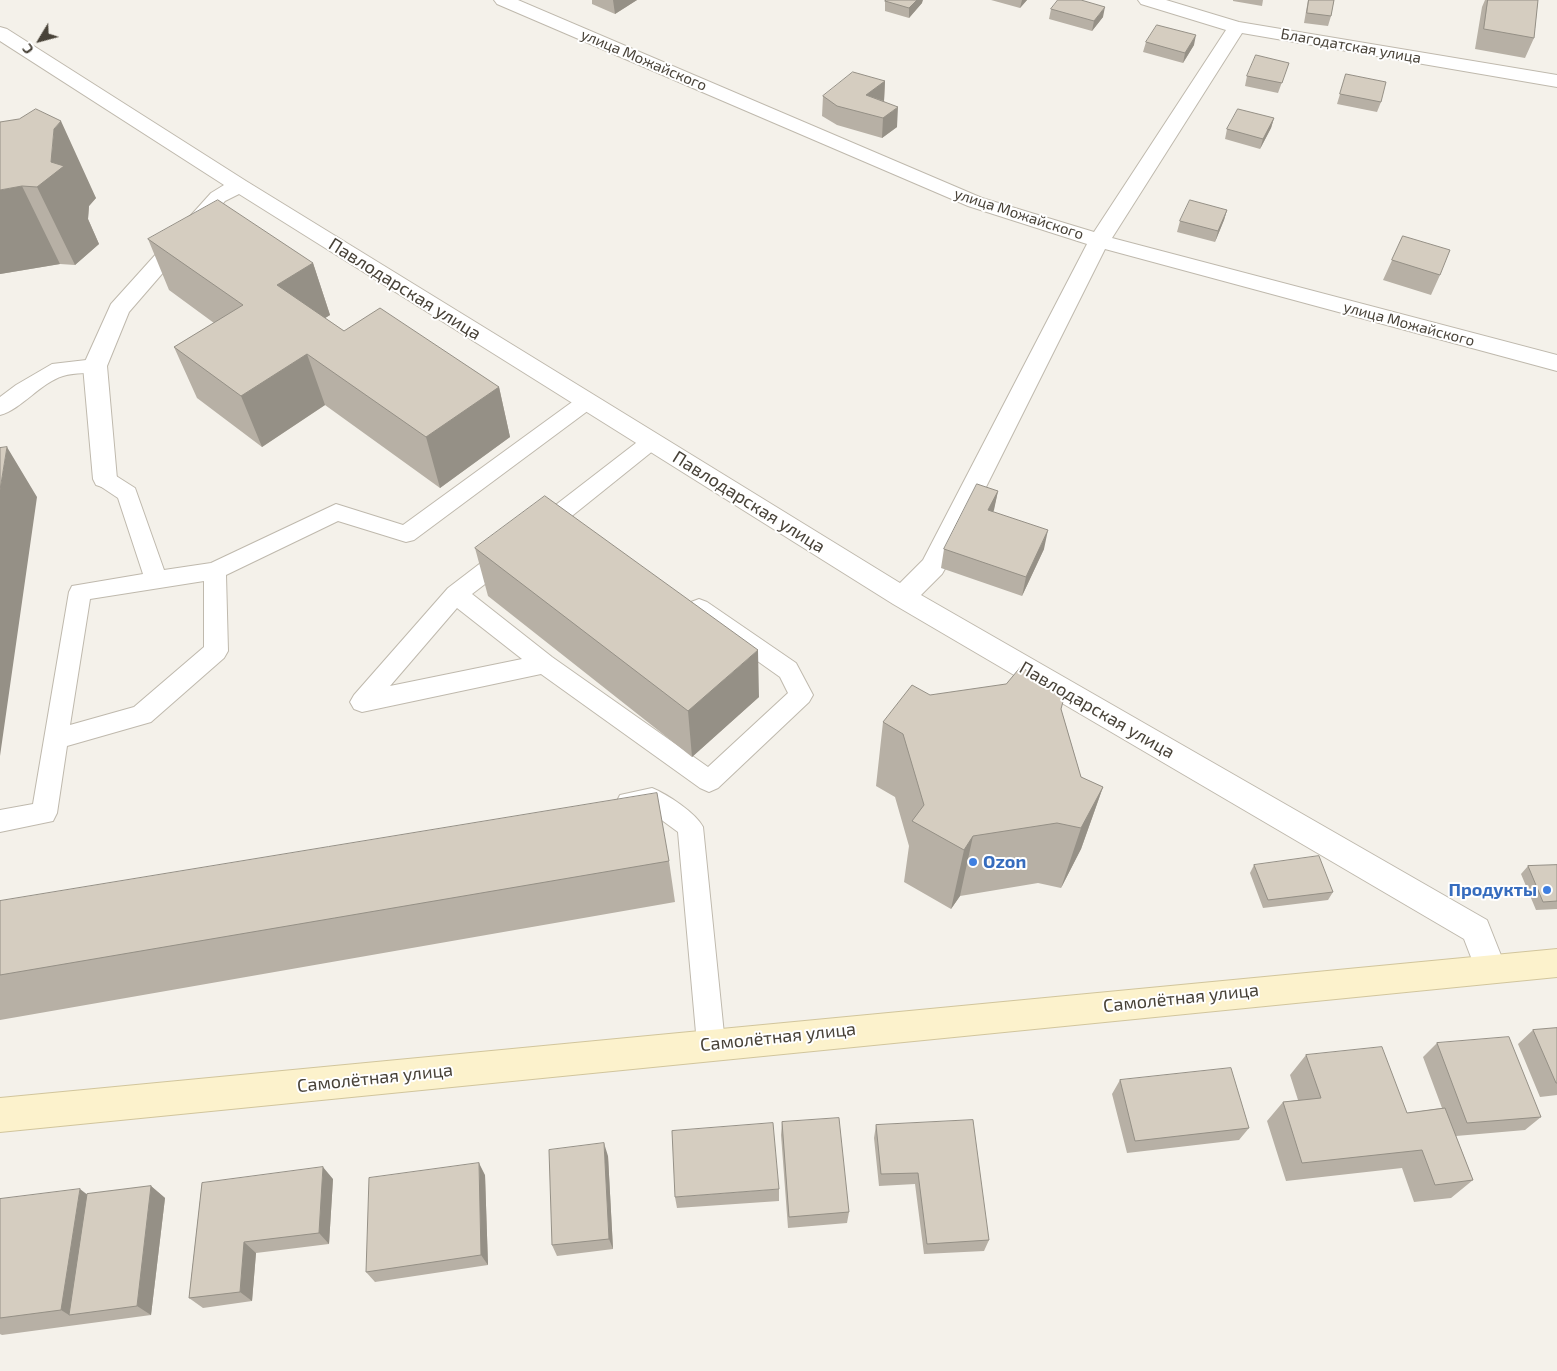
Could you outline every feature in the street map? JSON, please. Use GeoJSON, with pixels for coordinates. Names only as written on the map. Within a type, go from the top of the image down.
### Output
{"type":"FeatureCollection","features":[{"type":"Feature","properties":{"kind":"main road","name":"Самолётная улица"},"geometry":{"type":"LineString","coordinates":[[0,1115],[1557,962]]}},
{"type":"Feature","properties":{"kind":"street","name":"улица Можайского"},"geometry":{"type":"LineString","coordinates":[[503,0],[975,202],[1099,240],[1557,363]]}},
{"type":"Feature","properties":{"kind":"street","name":"Благодатская улица"},"geometry":{"type":"LineString","coordinates":[[1147,0],[1237,27],[1557,81]]}},
{"type":"Feature","properties":{"kind":"street"},"geometry":{"type":"LineString","coordinates":[[902,597],[933,567],[1099,240],[1237,27]]}},
{"type":"Feature","properties":{"kind":"street","name":"Павлодарская улица"},"geometry":{"type":"LineString","coordinates":[[0,33],[586,402],[902,597],[1476,930],[1490,968]]}},
{"type":"Feature","properties":{"kind":"street"},"geometry":{"type":"LineString","coordinates":[[105,479],[95,366],[119,309],[218,197],[239,185]]}},
{"type":"Feature","properties":{"kind":"lane"},"geometry":{"type":"LineString","coordinates":[[0,408],[23,390],[59,369],[95,366]]}},
{"type":"Feature","properties":{"kind":"lane"},"geometry":{"type":"LineString","coordinates":[[0,820],[44,813],[80,592],[215,571],[336,512],[406,534],[586,402]]}},
{"type":"Feature","properties":{"kind":"lane"},"geometry":{"type":"LineString","coordinates":[[544,664],[362,702],[456,594],[569,519],[652,441]]}},
{"type":"Feature","properties":{"kind":"lane"},"geometry":{"type":"LineString","coordinates":[[105,479],[127,494],[156,580]]}},
{"type":"Feature","properties":{"kind":"lane"},"geometry":{"type":"LineString","coordinates":[[56,739],[142,715],[216,651],[215,571]]}},
{"type":"Feature","properties":{"kind":"lane"},"geometry":{"type":"LineString","coordinates":[[456,594],[544,664],[709,781],[800,695],[788,670],[683,597]]}},
{"type":"Feature","properties":{"kind":"lane"},"geometry":{"type":"LineString","coordinates":[[603,807],[652,799],[690,827],[711,1044]]}},
{"type":"Feature","properties":{"kind":"building"},"geometry":{"type":"Polygon","coordinates":[[[917,0],[909,8],[885,1],[917,0]]]}},
{"type":"Feature","properties":{"kind":"building"},"geometry":{"type":"Polygon","coordinates":[[[1058,0],[1081,0],[1105,7],[1094,21],[1051,9],[1058,0]]]}},
{"type":"Feature","properties":{"kind":"building"},"geometry":{"type":"Polygon","coordinates":[[[1309,0],[1334,0],[1331,16],[1307,13],[1309,0]]]}},
{"type":"Feature","properties":{"kind":"building"},"geometry":{"type":"Polygon","coordinates":[[[1488,0],[1538,0],[1534,38],[1484,29],[1488,0]]]}},
{"type":"Feature","properties":{"kind":"building"},"geometry":{"type":"Polygon","coordinates":[[[1157,25],[1196,35],[1185,53],[1146,42],[1157,25]]]}},
{"type":"Feature","properties":{"kind":"building"},"geometry":{"type":"Polygon","coordinates":[[[1256,55],[1289,63],[1282,83],[1247,76],[1256,55]]]}},
{"type":"Feature","properties":{"kind":"building"},"geometry":{"type":"Polygon","coordinates":[[[853,72],[885,81],[866,95],[898,107],[883,118],[837,106],[823,96],[853,72]]]}},
{"type":"Feature","properties":{"kind":"building"},"geometry":{"type":"Polygon","coordinates":[[[1346,74],[1386,82],[1381,102],[1340,94],[1346,74]]]}},
{"type":"Feature","properties":{"kind":"building"},"geometry":{"type":"Polygon","coordinates":[[[36,109],[61,121],[54,129],[51,162],[64,166],[37,187],[22,186],[0,190],[0,122],[19,119],[36,109]]]}},
{"type":"Feature","properties":{"kind":"building"},"geometry":{"type":"Polygon","coordinates":[[[1238,109],[1274,118],[1263,139],[1227,129],[1238,109]]]}},
{"type":"Feature","properties":{"kind":"building"},"geometry":{"type":"Polygon","coordinates":[[[218,200],[313,263],[277,285],[344,331],[380,308],[499,387],[426,437],[307,354],[241,396],[174,347],[243,305],[148,239],[218,200]]]}},
{"type":"Feature","properties":{"kind":"building"},"geometry":{"type":"Polygon","coordinates":[[[1190,200],[1227,210],[1218,231],[1180,221],[1190,200]]]}},
{"type":"Feature","properties":{"kind":"building"},"geometry":{"type":"Polygon","coordinates":[[[1403,236],[1450,250],[1440,275],[1392,260],[1403,236]]]}},
{"type":"Feature","properties":{"kind":"building"},"geometry":{"type":"Polygon","coordinates":[[[7,447],[0,490],[0,448],[7,447]]]}},
{"type":"Feature","properties":{"kind":"building"},"geometry":{"type":"Polygon","coordinates":[[[977,484],[998,491],[988,510],[1048,530],[1026,577],[944,549],[977,484]]]}},
{"type":"Feature","properties":{"kind":"building"},"geometry":{"type":"Polygon","coordinates":[[[545,496],[758,650],[688,711],[475,548],[545,496]]]}},
{"type":"Feature","properties":{"kind":"building"},"geometry":{"type":"Polygon","coordinates":[[[1021,667],[1065,694],[1061,709],[1081,777],[1103,787],[1081,828],[1057,823],[973,836],[964,850],[912,821],[924,805],[903,734],[883,722],[912,685],[930,695],[1006,684],[1021,667]]]}},
{"type":"Feature","properties":{"kind":"building"},"geometry":{"type":"Polygon","coordinates":[[[657,793],[669,861],[0,975],[0,901],[657,793]]]}},
{"type":"Feature","properties":{"kind":"building"},"geometry":{"type":"Polygon","coordinates":[[[1319,856],[1333,892],[1268,900],[1254,865],[1319,856]]]}},
{"type":"Feature","properties":{"kind":"building"},"geometry":{"type":"Polygon","coordinates":[[[1557,865],[1557,901],[1543,902],[1528,866],[1557,865]]]}},
{"type":"Feature","properties":{"kind":"building"},"geometry":{"type":"Polygon","coordinates":[[[1557,1028],[1557,1083],[1556,1083],[1533,1030],[1557,1028]]]}},
{"type":"Feature","properties":{"kind":"building"},"geometry":{"type":"Polygon","coordinates":[[[1509,1037],[1541,1117],[1467,1123],[1437,1043],[1509,1037]]]}},
{"type":"Feature","properties":{"kind":"building"},"geometry":{"type":"Polygon","coordinates":[[[1382,1047],[1407,1113],[1445,1108],[1473,1180],[1435,1185],[1422,1150],[1302,1163],[1283,1102],[1321,1098],[1306,1055],[1382,1047]]]}},
{"type":"Feature","properties":{"kind":"building"},"geometry":{"type":"Polygon","coordinates":[[[1231,1068],[1249,1128],[1135,1141],[1120,1080],[1231,1068]]]}},
{"type":"Feature","properties":{"kind":"building"},"geometry":{"type":"Polygon","coordinates":[[[839,1118],[849,1212],[789,1217],[782,1122],[839,1118]]]}},
{"type":"Feature","properties":{"kind":"building"},"geometry":{"type":"Polygon","coordinates":[[[973,1120],[989,1240],[927,1244],[918,1173],[881,1174],[876,1125],[973,1120]]]}},
{"type":"Feature","properties":{"kind":"building"},"geometry":{"type":"Polygon","coordinates":[[[773,1123],[779,1189],[675,1197],[672,1131],[773,1123]]]}},
{"type":"Feature","properties":{"kind":"building"},"geometry":{"type":"Polygon","coordinates":[[[604,1143],[609,1239],[552,1245],[549,1150],[604,1143]]]}},
{"type":"Feature","properties":{"kind":"building"},"geometry":{"type":"Polygon","coordinates":[[[479,1163],[481,1255],[366,1272],[369,1178],[479,1163]]]}},
{"type":"Feature","properties":{"kind":"building"},"geometry":{"type":"Polygon","coordinates":[[[323,1167],[319,1233],[244,1242],[240,1292],[189,1298],[202,1183],[323,1167]]]}},
{"type":"Feature","properties":{"kind":"building"},"geometry":{"type":"Polygon","coordinates":[[[151,1186],[137,1306],[69,1315],[87,1194],[151,1186]]]}},
{"type":"Feature","properties":{"kind":"building"},"geometry":{"type":"Polygon","coordinates":[[[80,1189],[61,1310],[0,1318],[0,1199],[80,1189]]]}},
{"type":"Feature","properties":{"kind":"place","name":"Ozon"},"geometry":{"type":"Point","coordinates":[973,862]}},
{"type":"Feature","properties":{"kind":"place","name":"Продукты"},"geometry":{"type":"Point","coordinates":[1547,890]}}]}
